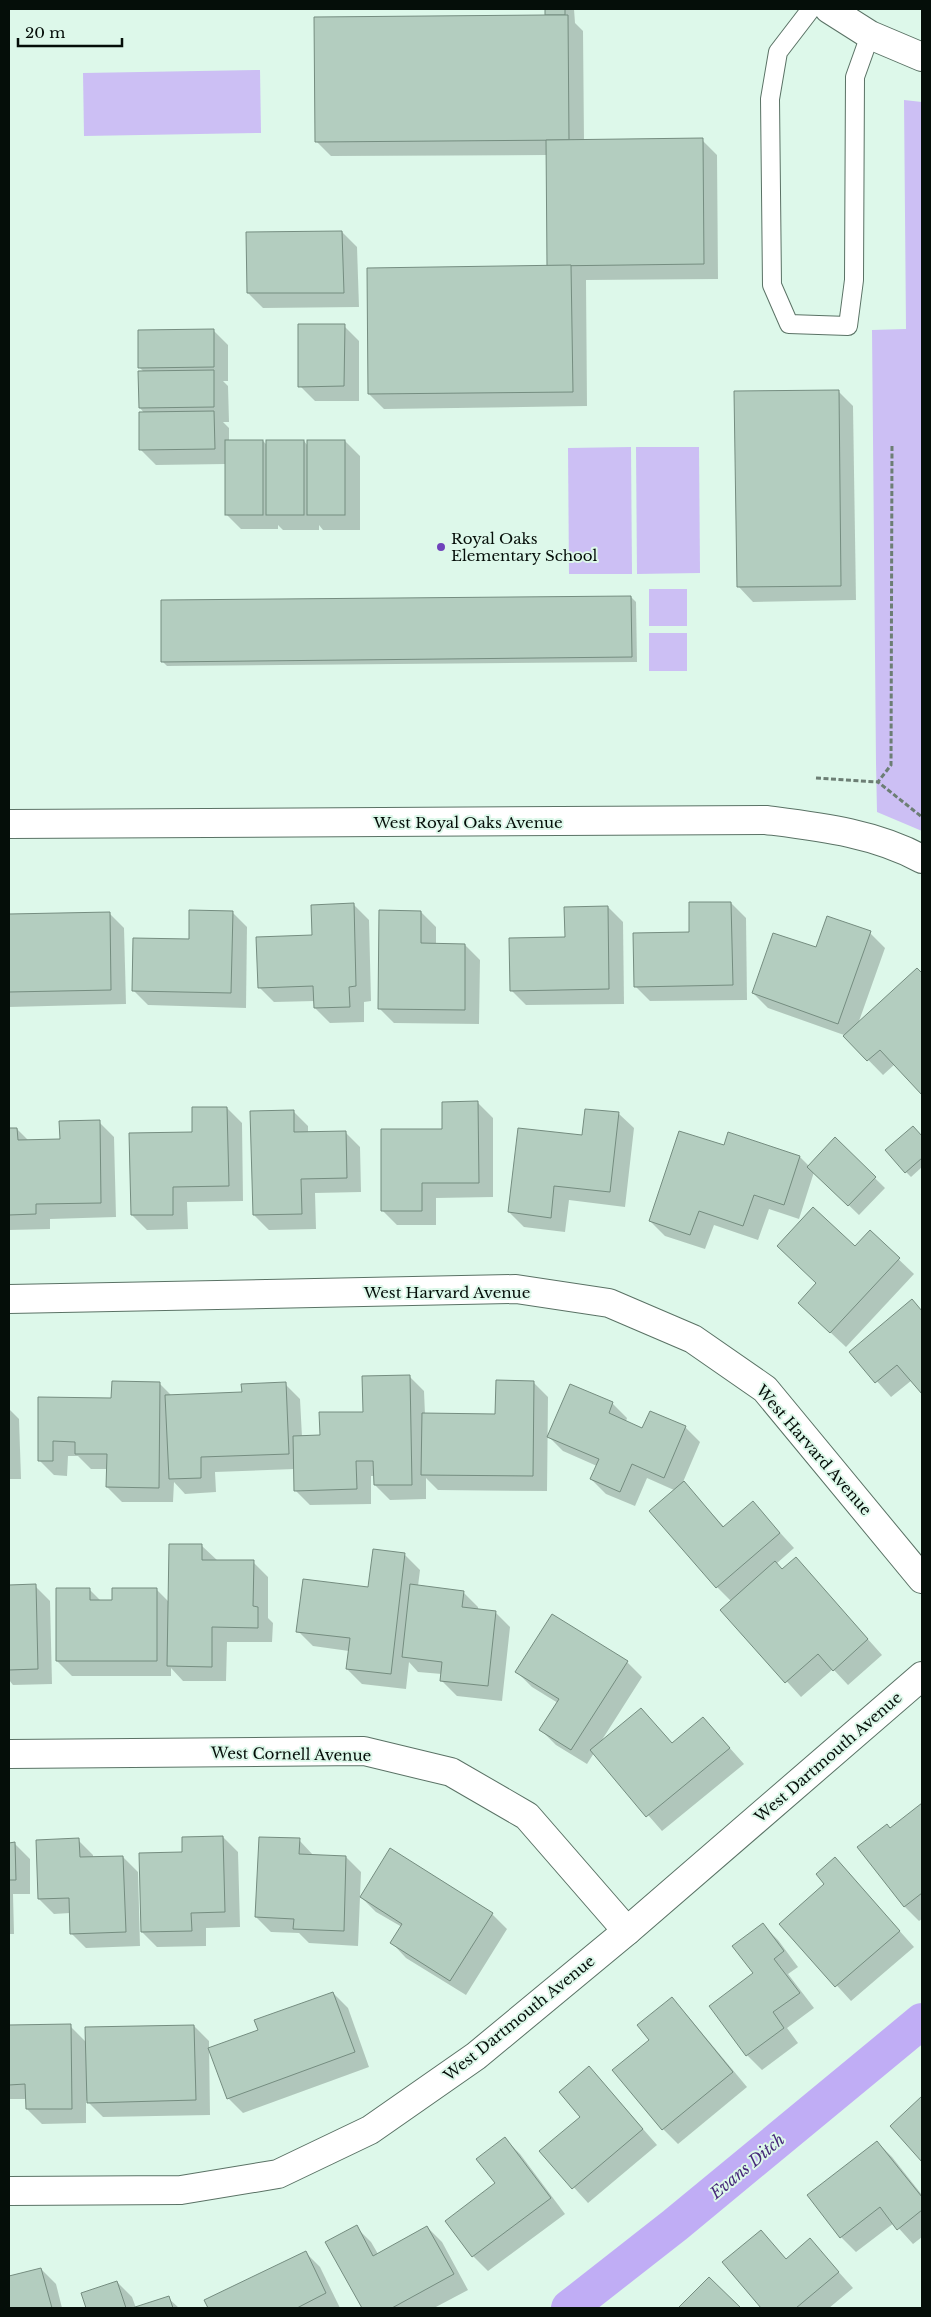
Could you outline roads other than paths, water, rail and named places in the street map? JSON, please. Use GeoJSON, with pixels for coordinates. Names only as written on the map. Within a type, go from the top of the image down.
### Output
{"type":"FeatureCollection","features":[{"type":"Feature","properties":{"kind":"street"},"geometry":{"type":"LineString","coordinates":[[829,9],[870,35],[922,57]]}},
{"type":"Feature","properties":{"kind":"street","name":"West Royal Oaks Avenue"},"geometry":{"type":"LineString","coordinates":[[9,824],[766,820],[845,831],[904,850],[922,859]]}},
{"type":"Feature","properties":{"kind":"street","name":"West Harvard Avenue"},"geometry":{"type":"LineString","coordinates":[[9,1299],[516,1289],[608,1303],[693,1339],[765,1389],[922,1579]]}},
{"type":"Feature","properties":{"kind":"street","name":"West Dartmouth Avenue"},"geometry":{"type":"LineString","coordinates":[[9,2192],[181,2190],[278,2174],[370,2130],[476,2056],[627,1931],[922,1676]]}},
{"type":"Feature","properties":{"kind":"street","name":"West Cornell Avenue"},"geometry":{"type":"LineString","coordinates":[[9,1754],[364,1752],[451,1772],[528,1816],[627,1931]]}},
{"type":"Feature","properties":{"kind":"lane"},"geometry":{"type":"LineString","coordinates":[[811,9],[778,52],[770,100],[772,286],[789,324],[848,326],[854,280],[855,77],[870,35]]}},
{"type":"Feature","properties":{"kind":"waterway","name":"Evans Ditch"},"geometry":{"type":"LineString","coordinates":[[569,2308],[675,2225],[922,2021]]}},
{"type":"Feature","properties":{"kind":"place","name":"Royal Oaks Elementary School"},"geometry":{"type":"Point","coordinates":[441,547]}}]}
